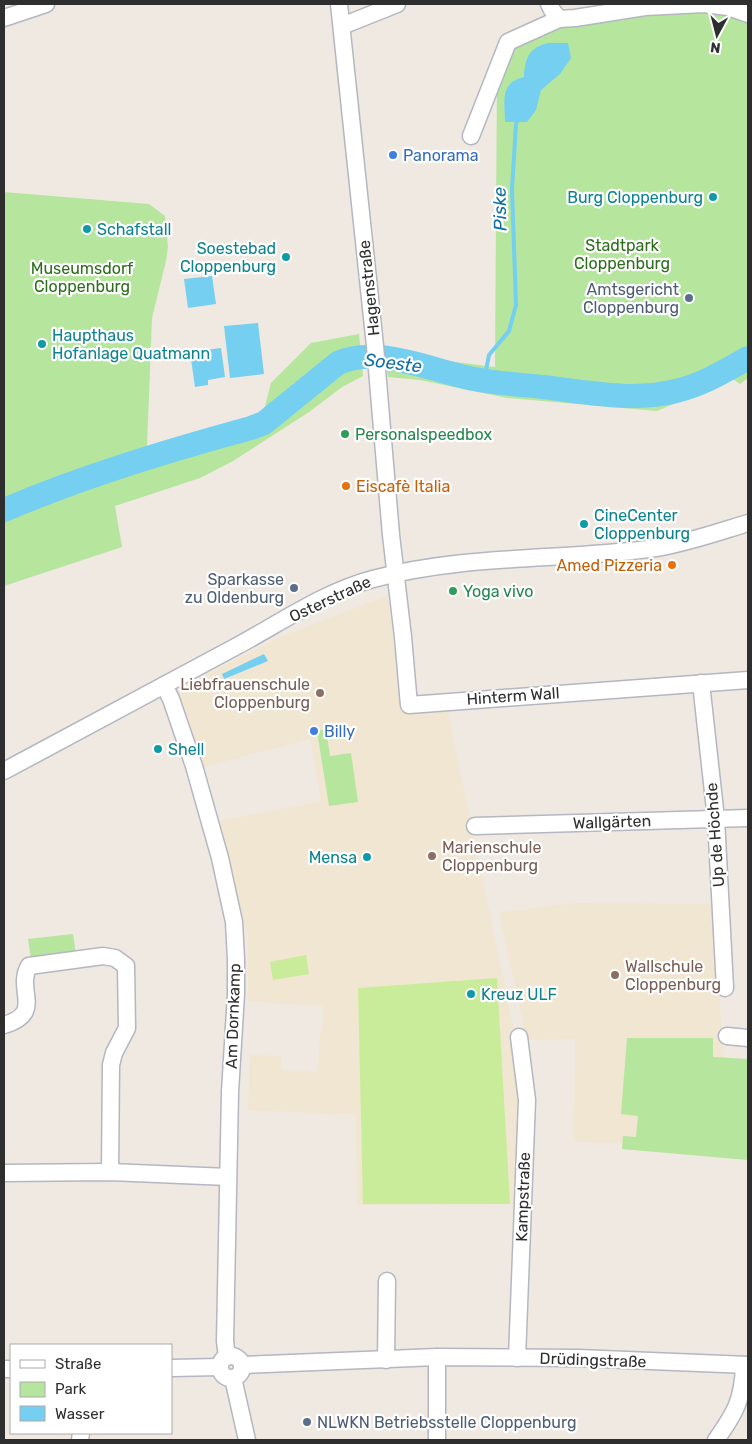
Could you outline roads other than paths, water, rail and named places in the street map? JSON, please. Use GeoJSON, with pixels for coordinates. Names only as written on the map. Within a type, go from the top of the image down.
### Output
{"type":"FeatureCollection","features":[{"type":"Feature","properties":{"kind":"street"},"geometry":{"type":"LineString","coordinates":[[4,18],[46,4]]}},
{"type":"Feature","properties":{"kind":"street","name":"Hagenstraße"},"geometry":{"type":"LineString","coordinates":[[339,4],[378,375],[396,573]]}},
{"type":"Feature","properties":{"kind":"street"},"geometry":{"type":"LineString","coordinates":[[342,26],[397,4]]}},
{"type":"Feature","properties":{"kind":"street"},"geometry":{"type":"LineString","coordinates":[[549,4],[560,19]]}},
{"type":"Feature","properties":{"kind":"street"},"geometry":{"type":"LineString","coordinates":[[471,136],[508,42],[560,19],[680,4],[728,5],[748,14]]}},
{"type":"Feature","properties":{"kind":"street","name":"Osterstraße"},"geometry":{"type":"LineString","coordinates":[[4,771],[316,602],[365,581],[396,573],[465,563],[657,548],[706,536],[748,522]]}},
{"type":"Feature","properties":{"kind":"street","name":"Hinterm Wall"},"geometry":{"type":"LineString","coordinates":[[396,573],[409,705],[748,680]]}},
{"type":"Feature","properties":{"kind":"street","name":"Up de Höchde"},"geometry":{"type":"LineString","coordinates":[[701,683],[716,818],[725,988]]}},
{"type":"Feature","properties":{"kind":"street","name":"Am Dornkamp"},"geometry":{"type":"LineString","coordinates":[[164,685],[171,699],[194,766],[220,858],[234,922],[236,994],[230,1092],[223,1362]]}},
{"type":"Feature","properties":{"kind":"street","name":"Wallgärten"},"geometry":{"type":"LineString","coordinates":[[475,826],[748,818]]}},
{"type":"Feature","properties":{"kind":"street"},"geometry":{"type":"LineString","coordinates":[[4,1025],[17,1021],[24,1013],[27,1001],[25,973],[29,966],[103,956],[115,958],[126,966],[127,1028],[114,1053],[111,1065],[110,1172]]}},
{"type":"Feature","properties":{"kind":"street"},"geometry":{"type":"LineString","coordinates":[[727,1036],[748,1038]]}},
{"type":"Feature","properties":{"kind":"street","name":"Kampstraße"},"geometry":{"type":"LineString","coordinates":[[517,1358],[527,1100],[519,1037]]}},
{"type":"Feature","properties":{"kind":"street"},"geometry":{"type":"LineString","coordinates":[[4,1173],[110,1172],[228,1177]]}},
{"type":"Feature","properties":{"kind":"street"},"geometry":{"type":"LineString","coordinates":[[386,1360],[388,1281]]}},
{"type":"Feature","properties":{"kind":"street"},"geometry":{"type":"LineString","coordinates":[[437,1358],[437,1440]]}},
{"type":"Feature","properties":{"kind":"street","name":"Drüdingstraße"},"geometry":{"type":"LineString","coordinates":[[237,1372],[258,1365],[328,1360],[437,1358],[578,1358],[746,1365]]}},
{"type":"Feature","properties":{"kind":"street"},"geometry":{"type":"LineString","coordinates":[[172,1368],[223,1362],[220,1371],[225,1377],[237,1372],[247,1440]]}},
{"type":"Feature","properties":{"kind":"street"},"geometry":{"type":"LineString","coordinates":[[716,1440],[733,1416],[740,1401],[746,1365]]}},
{"type":"Feature","properties":{"kind":"water"},"geometry":{"type":"Polygon","coordinates":[[[549,43],[568,43],[571,58],[560,74],[541,90],[536,110],[527,122],[505,122],[504,101],[507,89],[510,84],[524,77],[529,54],[537,47],[549,43]]]}},
{"type":"Feature","properties":{"kind":"water"},"geometry":{"type":"Polygon","coordinates":[[[212,276],[216,304],[188,308],[184,279],[212,276]]]}},
{"type":"Feature","properties":{"kind":"water"},"geometry":{"type":"Polygon","coordinates":[[[258,323],[264,374],[230,378],[224,326],[258,323]]]}},
{"type":"Feature","properties":{"kind":"water"},"geometry":{"type":"Polygon","coordinates":[[[221,348],[225,377],[208,380],[208,385],[195,387],[190,352],[221,348]]]}},
{"type":"Feature","properties":{"kind":"water"},"geometry":{"type":"Polygon","coordinates":[[[264,654],[268,661],[224,679],[222,674],[264,654]]]}},
{"type":"Feature","properties":{"kind":"waterway","name":"Piske"},"geometry":{"type":"LineString","coordinates":[[484,381],[489,355],[509,331],[516,305],[512,189],[516,124],[518,120]]}},
{"type":"Feature","properties":{"kind":"waterway","name":"Soeste"},"geometry":{"type":"LineString","coordinates":[[4,510],[95,475],[264,423],[338,363],[352,359],[382,357],[478,380],[593,393],[643,396],[676,391],[695,385],[748,358]]}},
{"type":"Feature","properties":{"kind":"place","name":"Panorama"},"geometry":{"type":"Point","coordinates":[393,155]}},
{"type":"Feature","properties":{"kind":"place","name":"Burg Cloppenburg"},"geometry":{"type":"Point","coordinates":[713,197]}},
{"type":"Feature","properties":{"kind":"place","name":"Schafstall"},"geometry":{"type":"Point","coordinates":[87,229]}},
{"type":"Feature","properties":{"kind":"place","name":"Soestebad Cloppenburg"},"geometry":{"type":"Point","coordinates":[286,257]}},
{"type":"Feature","properties":{"kind":"place","name":"Amtsgericht Cloppenburg"},"geometry":{"type":"Point","coordinates":[689,298]}},
{"type":"Feature","properties":{"kind":"place","name":"Haupthaus Hofanlage Quatmann"},"geometry":{"type":"Point","coordinates":[42,344]}},
{"type":"Feature","properties":{"kind":"place","name":"Personalspeedbox"},"geometry":{"type":"Point","coordinates":[345,434]}},
{"type":"Feature","properties":{"kind":"place","name":"Eiscafè Italia"},"geometry":{"type":"Point","coordinates":[346,486]}},
{"type":"Feature","properties":{"kind":"place","name":"CineCenter Cloppenburg"},"geometry":{"type":"Point","coordinates":[584,524]}},
{"type":"Feature","properties":{"kind":"place","name":"Amed Pizzeria"},"geometry":{"type":"Point","coordinates":[672,565]}},
{"type":"Feature","properties":{"kind":"place","name":"Sparkasse zu Oldenburg"},"geometry":{"type":"Point","coordinates":[294,588]}},
{"type":"Feature","properties":{"kind":"place","name":"Yoga vivo"},"geometry":{"type":"Point","coordinates":[453,591]}},
{"type":"Feature","properties":{"kind":"place","name":"Liebfrauenschule Cloppenburg"},"geometry":{"type":"Point","coordinates":[320,693]}},
{"type":"Feature","properties":{"kind":"place","name":"Billy"},"geometry":{"type":"Point","coordinates":[314,731]}},
{"type":"Feature","properties":{"kind":"place","name":"Shell"},"geometry":{"type":"Point","coordinates":[158,749]}},
{"type":"Feature","properties":{"kind":"place","name":"Marienschule Cloppenburg"},"geometry":{"type":"Point","coordinates":[432,856]}},
{"type":"Feature","properties":{"kind":"place","name":"Mensa"},"geometry":{"type":"Point","coordinates":[367,857]}},
{"type":"Feature","properties":{"kind":"place","name":"Wallschule Cloppenburg"},"geometry":{"type":"Point","coordinates":[615,975]}},
{"type":"Feature","properties":{"kind":"place","name":"Kreuz ULF"},"geometry":{"type":"Point","coordinates":[471,994]}},
{"type":"Feature","properties":{"kind":"place","name":"NLWKN Betriebsstelle Cloppenburg"},"geometry":{"type":"Point","coordinates":[307,1422]}},
{"type":"Feature","properties":{"kind":"park label","name":"Stadtpark Cloppenburg"},"geometry":{"type":"Point","coordinates":[622,254]}},
{"type":"Feature","properties":{"kind":"park label","name":"Museumsdorf Cloppenburg"},"geometry":{"type":"Point","coordinates":[82,277]}}]}
